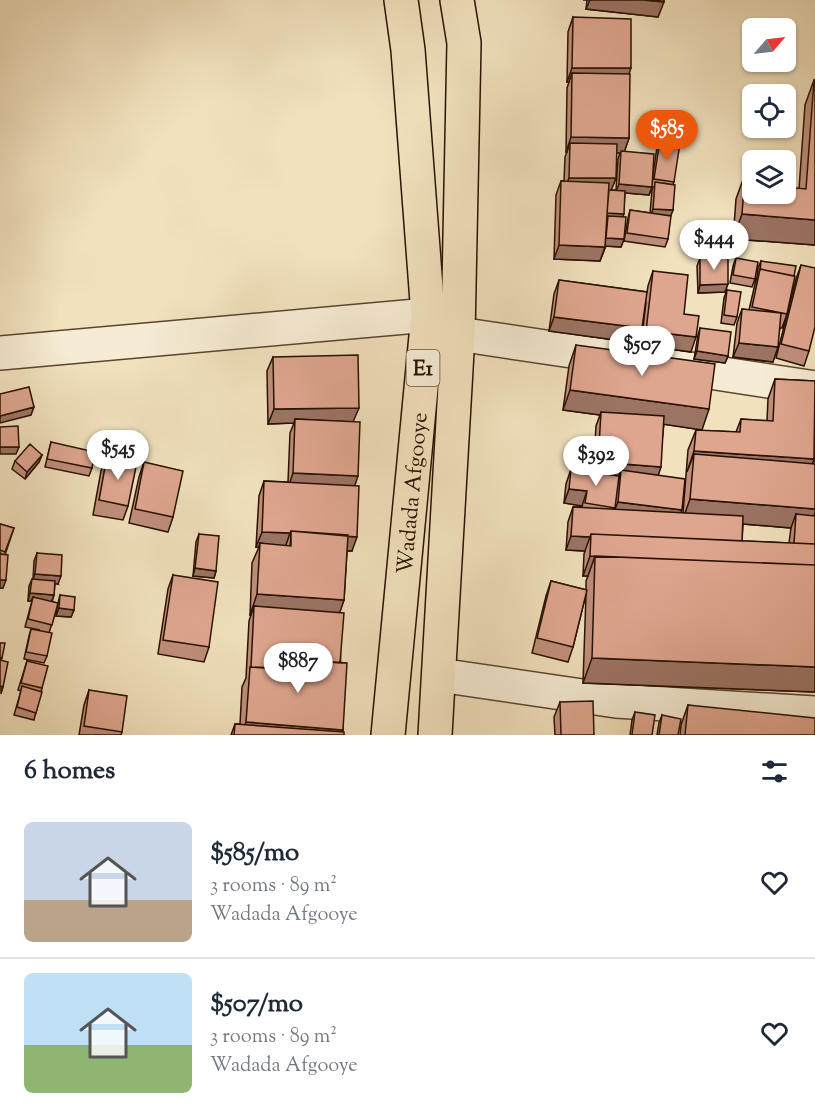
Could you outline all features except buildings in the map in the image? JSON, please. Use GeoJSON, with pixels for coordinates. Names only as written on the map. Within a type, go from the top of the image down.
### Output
{"type":"FeatureCollection","features":[{"type":"Feature","properties":{"kind":"highway","name":"Wadada Afgooye"},"geometry":{"type":"LineString","coordinates":[[388,735],[428,315],[408,50],[401,0]]}},
{"type":"Feature","properties":{"kind":"highway","name":"Wadada Afgooye"},"geometry":{"type":"LineString","coordinates":[[435,735],[458,334],[464,43],[457,0]]}},
{"type":"Feature","properties":{"kind":"street"},"geometry":{"type":"LineString","coordinates":[[0,353],[428,315]]}},
{"type":"Feature","properties":{"kind":"street"},"geometry":{"type":"LineString","coordinates":[[458,334],[815,388]]}},
{"type":"Feature","properties":{"kind":"street"},"geometry":{"type":"LineString","coordinates":[[439,675],[616,701],[815,713]]}}]}
